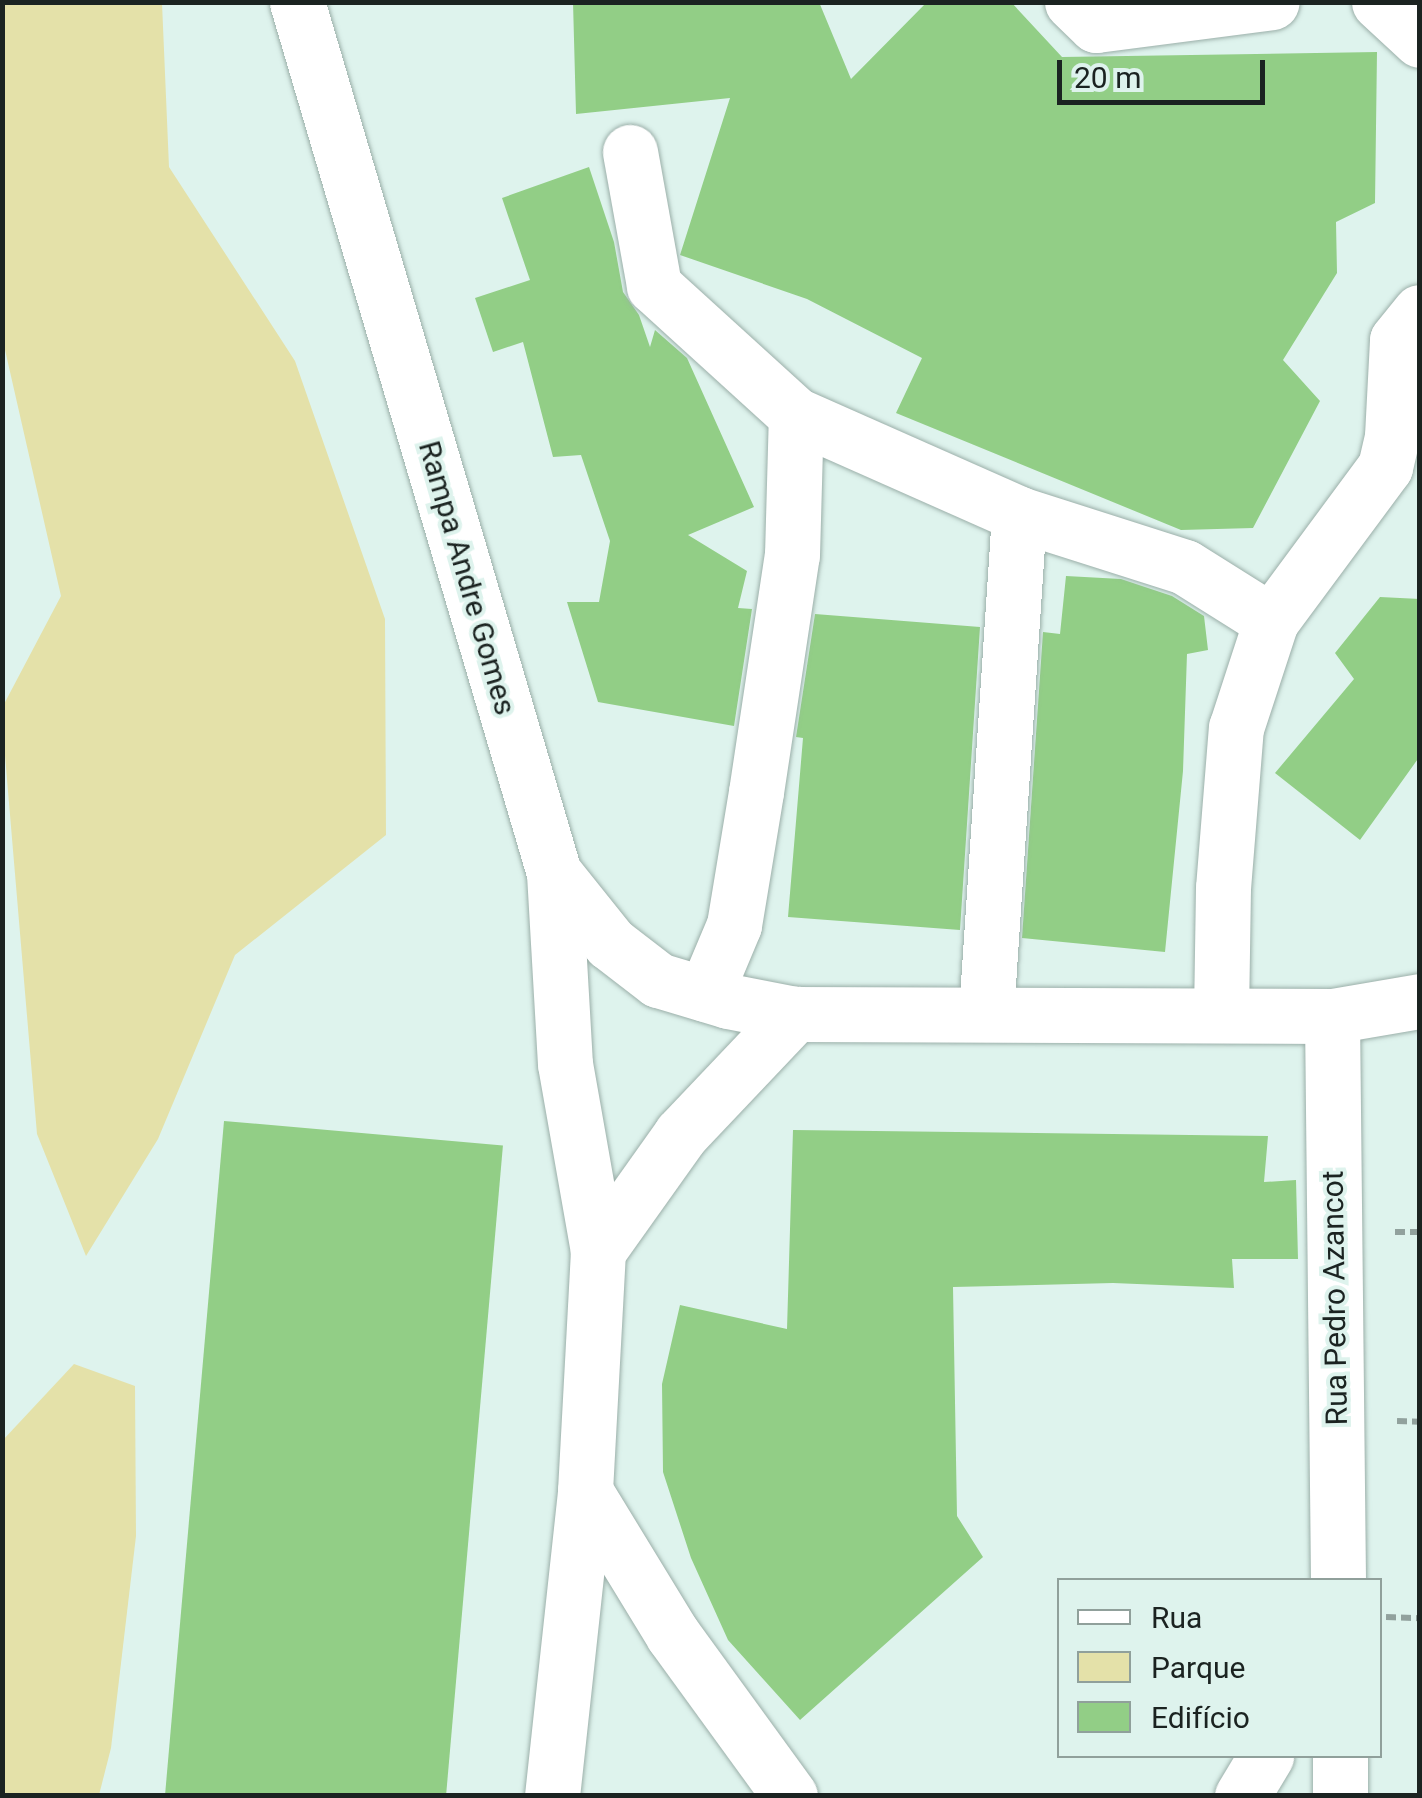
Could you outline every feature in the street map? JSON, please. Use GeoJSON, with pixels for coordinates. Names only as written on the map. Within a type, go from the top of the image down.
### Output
{"type":"FeatureCollection","features":[{"type":"Feature","properties":{"kind":"street","name":"Rampa Andre Gomes"},"geometry":{"type":"LineString","coordinates":[[296,2],[554,873],[610,943],[658,980],[795,1014],[1332,1016],[1420,1000]]}},
{"type":"Feature","properties":{"kind":"street"},"geometry":{"type":"LineString","coordinates":[[1072,2],[1096,24],[1272,2]]}},
{"type":"Feature","properties":{"kind":"street"},"geometry":{"type":"LineString","coordinates":[[1379,2],[1420,40]]}},
{"type":"Feature","properties":{"kind":"street"},"geometry":{"type":"LineString","coordinates":[[630,152],[654,286],[796,415],[1019,514],[1186,566],[1271,621]]}},
{"type":"Feature","properties":{"kind":"street"},"geometry":{"type":"LineString","coordinates":[[1222,1014],[1223,888],[1236,728],[1271,621],[1406,444],[1397,340],[1420,312]]}},
{"type":"Feature","properties":{"kind":"street"},"geometry":{"type":"LineString","coordinates":[[705,994],[734,925],[756,792],[792,555],[796,415]]}},
{"type":"Feature","properties":{"kind":"street"},"geometry":{"type":"LineString","coordinates":[[986,1014],[1019,514]]}},
{"type":"Feature","properties":{"kind":"street"},"geometry":{"type":"LineString","coordinates":[[552,1796],[585,1491],[598,1251],[564,1064],[554,873]]}},
{"type":"Feature","properties":{"kind":"street"},"geometry":{"type":"LineString","coordinates":[[598,1251],[681,1134],[795,1014]]}},
{"type":"Feature","properties":{"kind":"street","name":"Rua Pedro Azancot"},"geometry":{"type":"LineString","coordinates":[[1332,1016],[1338,1578]]}},
{"type":"Feature","properties":{"kind":"street"},"geometry":{"type":"LineString","coordinates":[[585,1491],[673,1634],[790,1796]]}},
{"type":"Feature","properties":{"kind":"street"},"geometry":{"type":"LineString","coordinates":[[1242,1796],[1265,1758]]}},
{"type":"Feature","properties":{"kind":"street"},"geometry":{"type":"LineString","coordinates":[[1340,1758],[1340,1796]]}},
{"type":"Feature","properties":{"kind":"path"},"geometry":{"type":"LineString","coordinates":[[1382,1617],[1420,1618]]}},
{"type":"Feature","properties":{"kind":"green space"},"geometry":{"type":"Polygon","coordinates":[[[2,3],[162,3],[169,167],[295,361],[385,619],[386,835],[235,955],[158,1139],[86,1256],[37,1134],[3,732],[3,706],[61,596],[3,341],[2,3]]]}},
{"type":"Feature","properties":{"kind":"green space"},"geometry":{"type":"Polygon","coordinates":[[[74,1364],[135,1386],[136,1536],[111,1748],[99,1795],[3,1795],[3,1440],[74,1364]]]}},
{"type":"Feature","properties":{"kind":"building"},"geometry":{"type":"Polygon","coordinates":[[[573,2],[819,2],[851,79],[927,2],[1011,2],[1062,57],[1377,52],[1375,203],[1336,222],[1337,273],[1283,360],[1320,401],[1253,528],[1181,530],[896,413],[922,358],[807,299],[680,255],[730,98],[576,114],[573,2]]]}},
{"type":"Feature","properties":{"kind":"building"},"geometry":{"type":"Polygon","coordinates":[[[589,167],[614,242],[623,292],[639,315],[650,347],[655,330],[687,358],[754,507],[688,535],[747,571],[738,608],[752,609],[734,726],[598,702],[567,602],[599,602],[610,541],[581,455],[553,457],[523,342],[493,352],[475,298],[530,280],[502,198],[589,167]]]}},
{"type":"Feature","properties":{"kind":"building"},"geometry":{"type":"Polygon","coordinates":[[[1066,576],[1121,579],[1172,596],[1204,616],[1208,650],[1187,654],[1183,771],[1165,952],[1022,938],[1043,632],[1060,634],[1066,576]]]}},
{"type":"Feature","properties":{"kind":"building"},"geometry":{"type":"Polygon","coordinates":[[[1380,597],[1420,599],[1420,756],[1360,840],[1275,773],[1354,679],[1335,653],[1380,597]]]}},
{"type":"Feature","properties":{"kind":"building"},"geometry":{"type":"Polygon","coordinates":[[[815,614],[980,627],[960,930],[788,917],[803,738],[796,737],[815,614]]]}},
{"type":"Feature","properties":{"kind":"building"},"geometry":{"type":"Polygon","coordinates":[[[224,1121],[503,1145],[446,1796],[165,1795],[224,1121]]]}},
{"type":"Feature","properties":{"kind":"building"},"geometry":{"type":"Polygon","coordinates":[[[793,1130],[1268,1136],[1264,1182],[1296,1180],[1298,1259],[1232,1259],[1234,1288],[1113,1283],[953,1287],[957,1516],[983,1557],[800,1720],[728,1640],[691,1558],[663,1472],[662,1384],[680,1305],[787,1329],[793,1130]]]}}]}
